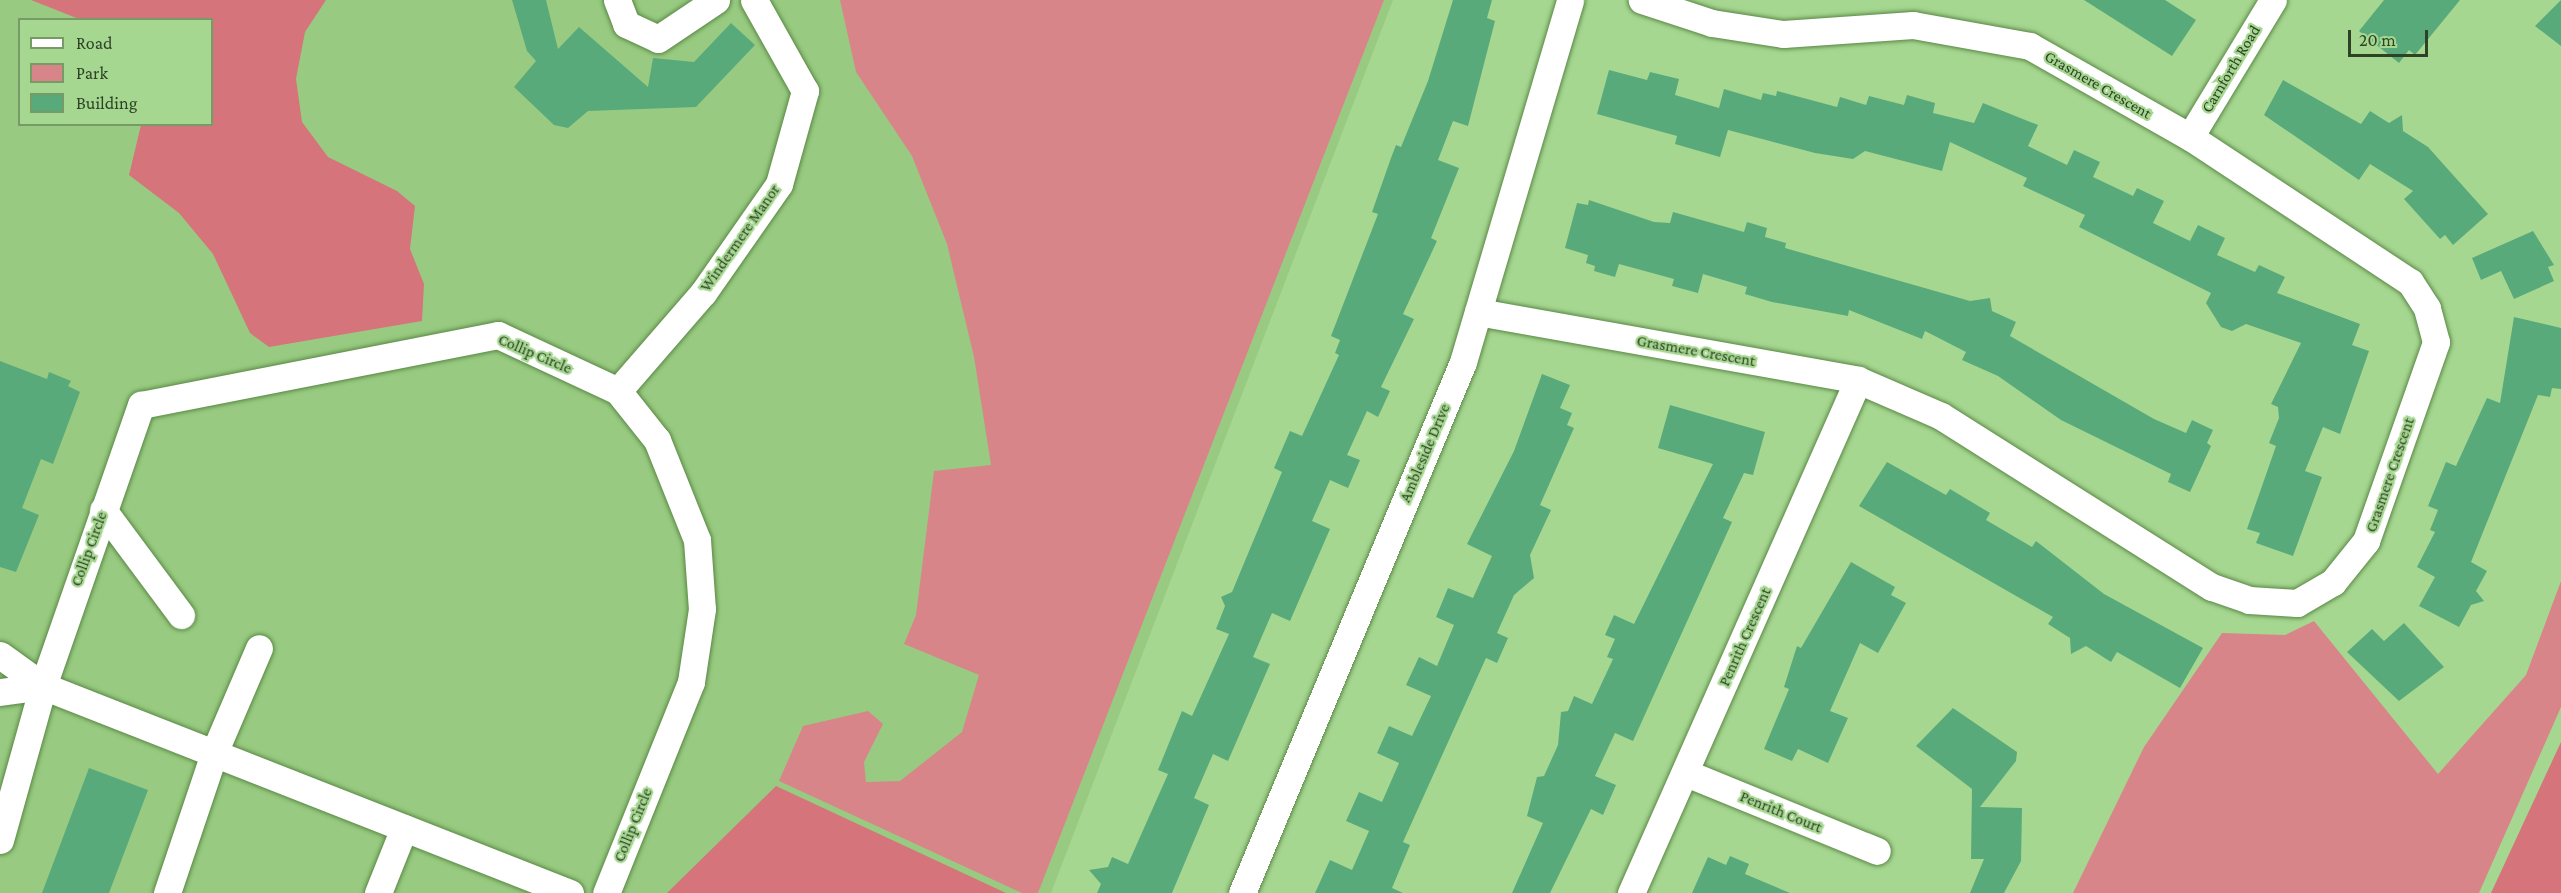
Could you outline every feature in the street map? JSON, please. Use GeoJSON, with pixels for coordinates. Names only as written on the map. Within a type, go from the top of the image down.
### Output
{"type":"FeatureCollection","features":[{"type":"Feature","properties":{"kind":"street"},"geometry":{"type":"LineString","coordinates":[[617,0],[626,24],[658,39],[716,0]]}},
{"type":"Feature","properties":{"kind":"street","name":"Windermere Manor"},"geometry":{"type":"LineString","coordinates":[[618,391],[703,293],[779,184],[805,91],[754,0]]}},
{"type":"Feature","properties":{"kind":"street","name":"Ambleside Drive"},"geometry":{"type":"LineString","coordinates":[[1242,893],[1458,373],[1570,0]]}},
{"type":"Feature","properties":{"kind":"street","name":"Grasmere Crescent"},"geometry":{"type":"LineString","coordinates":[[1478,312],[1858,380],[1941,416],[2212,587],[2249,600],[2297,603],[2333,582],[2366,541],[2436,342],[2427,308],[2410,282],[2190,137],[2031,46],[1913,25],[1783,34],[1712,23],[1642,0]]}},
{"type":"Feature","properties":{"kind":"street","name":"Carnforth Road"},"geometry":{"type":"LineString","coordinates":[[2190,137],[2273,0]]}},
{"type":"Feature","properties":{"kind":"street","name":"Collip Circle"},"geometry":{"type":"LineString","coordinates":[[0,840],[43,686],[141,405],[498,335],[618,391],[657,440],[697,540],[702,609],[691,682],[606,893]]}},
{"type":"Feature","properties":{"kind":"street","name":"Penrith Crescent"},"geometry":{"type":"LineString","coordinates":[[1631,893],[1858,380]]}},
{"type":"Feature","properties":{"kind":"street"},"geometry":{"type":"LineString","coordinates":[[103,510],[181,615]]}},
{"type":"Feature","properties":{"kind":"street"},"geometry":{"type":"LineString","coordinates":[[167,893],[214,753],[259,648]]}},
{"type":"Feature","properties":{"kind":"street"},"geometry":{"type":"LineString","coordinates":[[0,655],[43,686],[570,893]]}},
{"type":"Feature","properties":{"kind":"street"},"geometry":{"type":"LineString","coordinates":[[0,692],[43,686]]}},
{"type":"Feature","properties":{"kind":"street","name":"Penrith Court"},"geometry":{"type":"LineString","coordinates":[[1686,773],[1877,851]]}},
{"type":"Feature","properties":{"kind":"street"},"geometry":{"type":"LineString","coordinates":[[378,893],[404,828]]}},
{"type":"Feature","properties":{"kind":"shaded area"},"geometry":{"type":"Polygon","coordinates":[[[0,0],[1393,0],[1051,893],[0,893],[0,0]]]}},
{"type":"Feature","properties":{"kind":"shaded area"},"geometry":{"type":"Polygon","coordinates":[[[31,0],[326,0],[305,32],[296,79],[302,122],[328,157],[397,191],[415,206],[410,249],[424,284],[422,321],[269,347],[250,333],[213,254],[179,213],[129,175],[141,126],[213,126],[213,18],[76,18],[31,0]]]}},
{"type":"Feature","properties":{"kind":"shaded area"},"geometry":{"type":"Polygon","coordinates":[[[2561,742],[2561,893],[2491,893],[2561,742]]]}},
{"type":"Feature","properties":{"kind":"shaded area"},"geometry":{"type":"Polygon","coordinates":[[[776,786],[1006,893],[667,893],[776,786]]]}},
{"type":"Feature","properties":{"kind":"green space"},"geometry":{"type":"Polygon","coordinates":[[[840,0],[1384,0],[1038,893],[1022,893],[779,781],[803,726],[868,711],[883,724],[864,762],[866,782],[900,781],[962,732],[979,675],[904,644],[916,615],[934,471],[991,465],[974,357],[947,244],[912,156],[856,72],[840,0]]]}},
{"type":"Feature","properties":{"kind":"green space"},"geometry":{"type":"Polygon","coordinates":[[[2561,581],[2561,707],[2479,893],[2073,893],[2144,747],[2222,633],[2285,635],[2314,621],[2438,774],[2526,675],[2561,581]]]}},
{"type":"Feature","properties":{"kind":"building"},"geometry":{"type":"Polygon","coordinates":[[[512,0],[546,0],[558,49],[579,27],[648,87],[653,58],[694,62],[731,23],[755,45],[696,107],[588,111],[568,128],[554,125],[514,87],[536,61],[527,51],[512,0]]]}},
{"type":"Feature","properties":{"kind":"building"},"geometry":{"type":"Polygon","coordinates":[[[1453,0],[1492,0],[1487,18],[1495,21],[1468,126],[1453,121],[1438,160],[1459,168],[1431,238],[1437,241],[1403,314],[1414,319],[1381,387],[1390,391],[1378,417],[1367,411],[1347,455],[1360,460],[1348,488],[1330,480],[1312,521],[1330,529],[1290,621],[1272,613],[1253,657],[1270,664],[1228,761],[1213,754],[1194,798],[1209,805],[1172,893],[1097,893],[1101,884],[1089,870],[1108,867],[1112,857],[1128,864],[1168,774],[1158,770],[1182,711],[1192,716],[1229,634],[1216,629],[1225,606],[1221,597],[1232,592],[1282,472],[1274,468],[1290,431],[1302,436],[1339,355],[1335,353],[1340,340],[1331,336],[1378,214],[1372,212],[1391,158],[1396,145],[1401,147],[1428,81],[1453,0]]]}},
{"type":"Feature","properties":{"kind":"building"},"geometry":{"type":"Polygon","coordinates":[[[2084,0],[2165,0],[2196,20],[2172,56],[2084,0]]]}},
{"type":"Feature","properties":{"kind":"building"},"geometry":{"type":"Polygon","coordinates":[[[2384,0],[2460,0],[2415,55],[2409,50],[2399,63],[2359,31],[2384,0]]]}},
{"type":"Feature","properties":{"kind":"building"},"geometry":{"type":"Polygon","coordinates":[[[2561,0],[2561,46],[2535,26],[2561,0]]]}},
{"type":"Feature","properties":{"kind":"building"},"geometry":{"type":"Polygon","coordinates":[[[1609,70],[1647,80],[1650,72],[1679,79],[1675,95],[1719,108],[1724,89],[1761,100],[1763,93],[1776,96],[1777,91],[1837,107],[1840,97],[1866,105],[1869,96],[1904,105],[1907,95],[1935,103],[1933,113],[1974,123],[1983,103],[2038,125],[2028,146],[2067,165],[2074,150],[2100,162],[2093,177],[2133,196],[2137,188],[2164,201],[2153,223],[2190,241],[2198,225],[2225,238],[2217,255],[2255,272],[2259,265],[2285,277],[2277,293],[2360,324],[2352,345],[2369,351],[2340,434],[2323,427],[2305,471],[2322,477],[2293,556],[2256,543],[2260,533],[2247,529],[2276,446],[2269,443],[2279,418],[2278,407],[2271,404],[2301,343],[2246,324],[2232,331],[2221,327],[2206,303],[2211,293],[2079,227],[2085,215],[2023,186],[2027,178],[1950,142],[1942,171],[1865,151],[1853,159],[1815,153],[1728,130],[1720,157],[1675,144],[1677,136],[1597,114],[1609,70]]]}},
{"type":"Feature","properties":{"kind":"building"},"geometry":{"type":"Polygon","coordinates":[[[2283,80],[2361,124],[2370,111],[2389,123],[2402,115],[2403,131],[2428,147],[2488,214],[2453,245],[2445,235],[2440,239],[2404,199],[2413,191],[2370,164],[2359,180],[2264,115],[2283,80]]]}},
{"type":"Feature","properties":{"kind":"building"},"geometry":{"type":"Polygon","coordinates":[[[1589,200],[1654,222],[1670,223],[1673,212],[1744,232],[1747,222],[1767,228],[1765,237],[1786,243],[1785,248],[1970,301],[1990,298],[1992,311],[2016,322],[2010,336],[2154,419],[2186,433],[2192,420],[2213,430],[2207,443],[2211,446],[2190,492],[2168,482],[2171,474],[2061,420],[1998,376],[1962,360],[1966,352],[1925,331],[1922,339],[1849,310],[1848,316],[1772,302],[1745,294],[1747,287],[1703,274],[1698,293],[1672,286],[1674,279],[1619,264],[1615,277],[1594,271],[1595,266],[1586,263],[1588,255],[1565,248],[1577,203],[1588,205],[1589,200]]]}},
{"type":"Feature","properties":{"kind":"building"},"geometry":{"type":"Polygon","coordinates":[[[2533,231],[2554,265],[2548,267],[2554,281],[2514,299],[2501,271],[2481,280],[2472,258],[2533,231]]]}},
{"type":"Feature","properties":{"kind":"building"},"geometry":{"type":"Polygon","coordinates":[[[2514,317],[2561,328],[2561,389],[2552,388],[2550,397],[2538,395],[2471,562],[2487,571],[2476,591],[2484,601],[2471,605],[2459,627],[2419,606],[2435,577],[2417,567],[2435,532],[2430,530],[2438,510],[2428,506],[2446,462],[2456,466],[2487,398],[2500,403],[2514,317]]]}},
{"type":"Feature","properties":{"kind":"building"},"geometry":{"type":"Polygon","coordinates":[[[0,361],[47,379],[49,372],[71,381],[68,386],[80,392],[53,464],[41,459],[22,508],[39,515],[16,572],[0,567],[0,361]]]}},
{"type":"Feature","properties":{"kind":"building"},"geometry":{"type":"Polygon","coordinates":[[[1542,374],[1570,385],[1560,408],[1572,413],[1567,425],[1574,428],[1540,505],[1551,510],[1530,555],[1534,578],[1514,595],[1497,633],[1508,638],[1497,663],[1486,658],[1403,842],[1410,845],[1392,888],[1403,893],[1315,893],[1330,860],[1352,870],[1369,831],[1346,821],[1359,792],[1382,802],[1399,763],[1377,753],[1389,726],[1412,736],[1431,696],[1406,685],[1419,657],[1437,666],[1454,625],[1436,617],[1448,588],[1473,598],[1492,556],[1467,544],[1514,451],[1542,374]]]}},
{"type":"Feature","properties":{"kind":"building"},"geometry":{"type":"Polygon","coordinates":[[[1670,405],[1765,432],[1753,475],[1744,473],[1723,518],[1732,522],[1633,741],[1615,733],[1595,776],[1616,785],[1603,815],[1591,809],[1550,893],[1512,893],[1543,823],[1527,816],[1537,777],[1544,776],[1558,745],[1561,712],[1568,711],[1574,696],[1592,704],[1613,659],[1607,657],[1615,639],[1605,635],[1614,615],[1634,624],[1713,464],[1658,448],[1670,405]]]}},
{"type":"Feature","properties":{"kind":"building"},"geometry":{"type":"Polygon","coordinates":[[[1887,462],[1946,495],[1950,489],[1990,513],[1986,520],[2032,547],[2036,541],[2104,594],[2203,648],[2180,688],[2117,652],[2111,662],[2086,646],[2071,654],[2070,638],[2048,624],[2053,617],[1859,506],[1887,462]]]}},
{"type":"Feature","properties":{"kind":"building"},"geometry":{"type":"Polygon","coordinates":[[[1851,562],[1895,587],[1891,595],[1906,603],[1878,653],[1860,643],[1830,711],[1848,718],[1828,763],[1798,749],[1792,761],[1764,749],[1789,689],[1784,687],[1797,646],[1801,648],[1851,562]]]}},
{"type":"Feature","properties":{"kind":"building"},"geometry":{"type":"Polygon","coordinates":[[[2404,623],[2444,667],[2399,701],[2347,652],[2372,629],[2384,641],[2404,623]]]}},
{"type":"Feature","properties":{"kind":"building"},"geometry":{"type":"Polygon","coordinates":[[[1953,708],[2017,752],[2016,761],[1980,807],[2022,808],[2021,861],[2004,893],[1970,893],[1984,859],[1971,859],[1972,789],[1916,746],[1953,708]]]}},
{"type":"Feature","properties":{"kind":"building"},"geometry":{"type":"Polygon","coordinates":[[[89,768],[148,790],[109,893],[42,893],[89,768]]]}},
{"type":"Feature","properties":{"kind":"building"},"geometry":{"type":"Polygon","coordinates":[[[1730,856],[1749,864],[1745,874],[1790,893],[1692,893],[1708,857],[1726,865],[1730,856]]]}}]}
